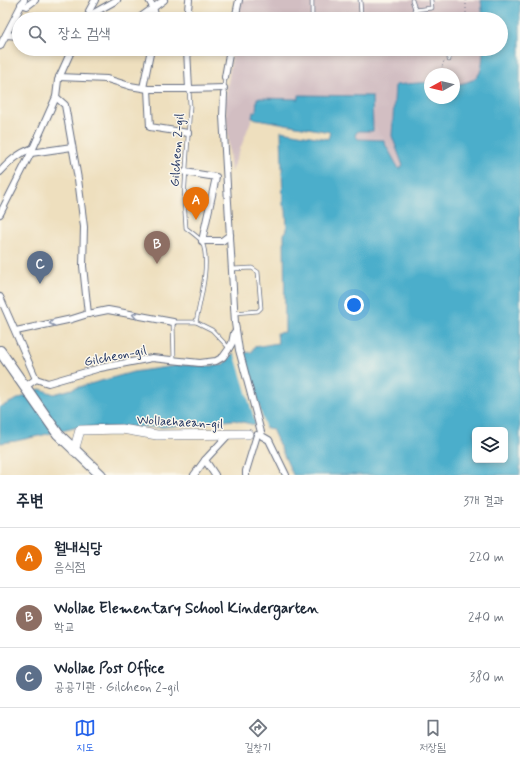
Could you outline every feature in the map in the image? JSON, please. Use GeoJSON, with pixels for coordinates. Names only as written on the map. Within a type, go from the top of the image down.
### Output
{"type":"FeatureCollection","features":[{"type":"Feature","properties":{"kind":"main road"},"geometry":{"type":"LineString","coordinates":[[0,351],[60,437],[96,473]]}},
{"type":"Feature","properties":{"kind":"street"},"geometry":{"type":"LineString","coordinates":[[18,12],[23,2],[27,6],[35,0]]}},
{"type":"Feature","properties":{"kind":"street"},"geometry":{"type":"LineString","coordinates":[[89,11],[95,0]]}},
{"type":"Feature","properties":{"kind":"street"},"geometry":{"type":"LineString","coordinates":[[96,12],[116,0]]}},
{"type":"Feature","properties":{"kind":"street"},"geometry":{"type":"LineString","coordinates":[[148,0],[154,12]]}},
{"type":"Feature","properties":{"kind":"street"},"geometry":{"type":"LineString","coordinates":[[148,12],[164,0]]}},
{"type":"Feature","properties":{"kind":"street"},"geometry":{"type":"LineString","coordinates":[[188,12],[189,0]]}},
{"type":"Feature","properties":{"kind":"street"},"geometry":{"type":"LineString","coordinates":[[236,12],[239,0]]}},
{"type":"Feature","properties":{"kind":"street"},"geometry":{"type":"LineString","coordinates":[[0,46],[12,23]]}},
{"type":"Feature","properties":{"kind":"street"},"geometry":{"type":"LineString","coordinates":[[6,35],[12,35]]}},
{"type":"Feature","properties":{"kind":"street"},"geometry":{"type":"LineString","coordinates":[[0,214],[32,150],[56,97],[59,77],[69,56]]}},
{"type":"Feature","properties":{"kind":"street"},"geometry":{"type":"LineString","coordinates":[[150,56],[146,88],[150,127],[188,132]]}},
{"type":"Feature","properties":{"kind":"street","name":"Gilcheon 2-gil"},"geometry":{"type":"LineString","coordinates":[[187,56],[189,89]]}},
{"type":"Feature","properties":{"kind":"street"},"geometry":{"type":"LineString","coordinates":[[225,77],[229,56]]}},
{"type":"Feature","properties":{"kind":"street"},"geometry":{"type":"LineString","coordinates":[[59,77],[107,79],[130,86],[146,88],[224,91],[223,116],[234,313],[239,350],[257,434],[246,475]]}},
{"type":"Feature","properties":{"kind":"street"},"geometry":{"type":"LineString","coordinates":[[56,97],[65,105],[78,179],[84,227],[83,266],[88,314]]}},
{"type":"Feature","properties":{"kind":"street"},"geometry":{"type":"LineString","coordinates":[[0,172],[21,152],[72,147]]}},
{"type":"Feature","properties":{"kind":"street"},"geometry":{"type":"LineString","coordinates":[[186,172],[216,177],[202,241],[222,241],[230,235]]}},
{"type":"Feature","properties":{"kind":"street"},"geometry":{"type":"LineString","coordinates":[[0,297],[36,379],[27,389]]}},
{"type":"Feature","properties":{"kind":"street"},"geometry":{"type":"LineString","coordinates":[[16,331],[108,310],[173,322]]}},
{"type":"Feature","properties":{"kind":"street"},"geometry":{"type":"LineString","coordinates":[[229,348],[234,333],[235,323]]}},
{"type":"Feature","properties":{"kind":"street","name":"Gilcheon-gil"},"geometry":{"type":"LineString","coordinates":[[36,379],[48,383],[106,366],[152,358],[200,362],[216,361],[223,356],[229,348]]}},
{"type":"Feature","properties":{"kind":"street","name":"Wollaehaean-gil"},"geometry":{"type":"LineString","coordinates":[[80,430],[122,429],[157,435],[229,434]]}},
{"type":"Feature","properties":{"kind":"street"},"geometry":{"type":"LineString","coordinates":[[60,437],[80,430]]}},
{"type":"Feature","properties":{"kind":"street"},"geometry":{"type":"LineString","coordinates":[[74,451],[80,430]]}},
{"type":"Feature","properties":{"kind":"street"},"geometry":{"type":"LineString","coordinates":[[229,434],[257,434],[269,440],[286,475]]}},
{"type":"Feature","properties":{"kind":"street","name":"Wollaehaean-gil"},"geometry":{"type":"LineString","coordinates":[[194,475],[205,460],[229,434]]}},
{"type":"Feature","properties":{"kind":"street"},"geometry":{"type":"LineString","coordinates":[[205,460],[215,475]]}},
{"type":"Feature","properties":{"kind":"lane"},"geometry":{"type":"LineString","coordinates":[[312,0],[312,12]]}},
{"type":"Feature","properties":{"kind":"lane"},"geometry":{"type":"LineString","coordinates":[[360,0],[361,12]]}},
{"type":"Feature","properties":{"kind":"lane"},"geometry":{"type":"LineString","coordinates":[[412,0],[414,10],[432,8],[431,0]]}},
{"type":"Feature","properties":{"kind":"lane"},"geometry":{"type":"LineString","coordinates":[[224,91],[225,77]]}},
{"type":"Feature","properties":{"kind":"lane","name":"Gilcheon 2-gil"},"geometry":{"type":"LineString","coordinates":[[189,89],[184,199],[186,228],[202,241]]}},
{"type":"Feature","properties":{"kind":"lane"},"geometry":{"type":"LineString","coordinates":[[196,322],[204,279],[205,256],[202,241]]}},
{"type":"Feature","properties":{"kind":"lane"},"geometry":{"type":"LineString","coordinates":[[232,269],[252,268],[258,272],[261,308],[258,311],[234,313]]}},
{"type":"Feature","properties":{"kind":"lane"},"geometry":{"type":"LineString","coordinates":[[174,360],[173,322],[196,322],[212,330],[229,348]]}},
{"type":"Feature","properties":{"kind":"path"},"geometry":{"type":"LineString","coordinates":[[466,0],[466,12]]}},
{"type":"Feature","properties":{"kind":"path"},"geometry":{"type":"LineString","coordinates":[[442,68],[448,56]]}},
{"type":"Feature","properties":{"kind":"shaded area"},"geometry":{"type":"Polygon","coordinates":[[[241,0],[481,0],[482,12],[239,12],[241,0]]]}},
{"type":"Feature","properties":{"kind":"shaded area"},"geometry":{"type":"Polygon","coordinates":[[[232,56],[483,56],[483,67],[479,75],[471,82],[460,84],[460,68],[424,68],[424,83],[395,85],[392,136],[404,166],[399,169],[383,140],[358,139],[355,135],[358,131],[299,95],[299,99],[253,112],[231,173],[225,101],[232,56]]]}},
{"type":"Feature","properties":{"kind":"water"},"geometry":{"type":"Polygon","coordinates":[[[481,0],[520,0],[520,475],[293,475],[272,429],[234,420],[163,427],[79,427],[16,441],[0,443],[0,407],[40,389],[54,394],[133,372],[181,365],[222,365],[232,354],[252,352],[254,347],[278,343],[277,333],[285,332],[284,234],[287,230],[286,210],[283,205],[281,131],[328,139],[330,132],[252,118],[253,112],[256,112],[257,98],[299,99],[299,95],[372,96],[373,131],[358,131],[355,135],[358,139],[383,140],[399,169],[403,166],[392,136],[395,85],[424,83],[424,104],[460,104],[460,84],[475,79],[481,71],[483,56],[508,56],[508,12],[482,12],[481,0]]]}},
{"type":"Feature","properties":{"kind":"pier"},"geometry":{"type":"Polygon","coordinates":[[[243,351],[266,430],[257,428],[234,352],[243,351]]]}},
{"type":"Feature","properties":{"kind":"place","name":"월내식당"},"geometry":{"type":"Point","coordinates":[196,220]}},
{"type":"Feature","properties":{"kind":"place","name":"Wollae Elementary School Kindergarten"},"geometry":{"type":"Point","coordinates":[157,264]}},
{"type":"Feature","properties":{"kind":"place","name":"Wollae Post Office"},"geometry":{"type":"Point","coordinates":[40,284]}}]}
